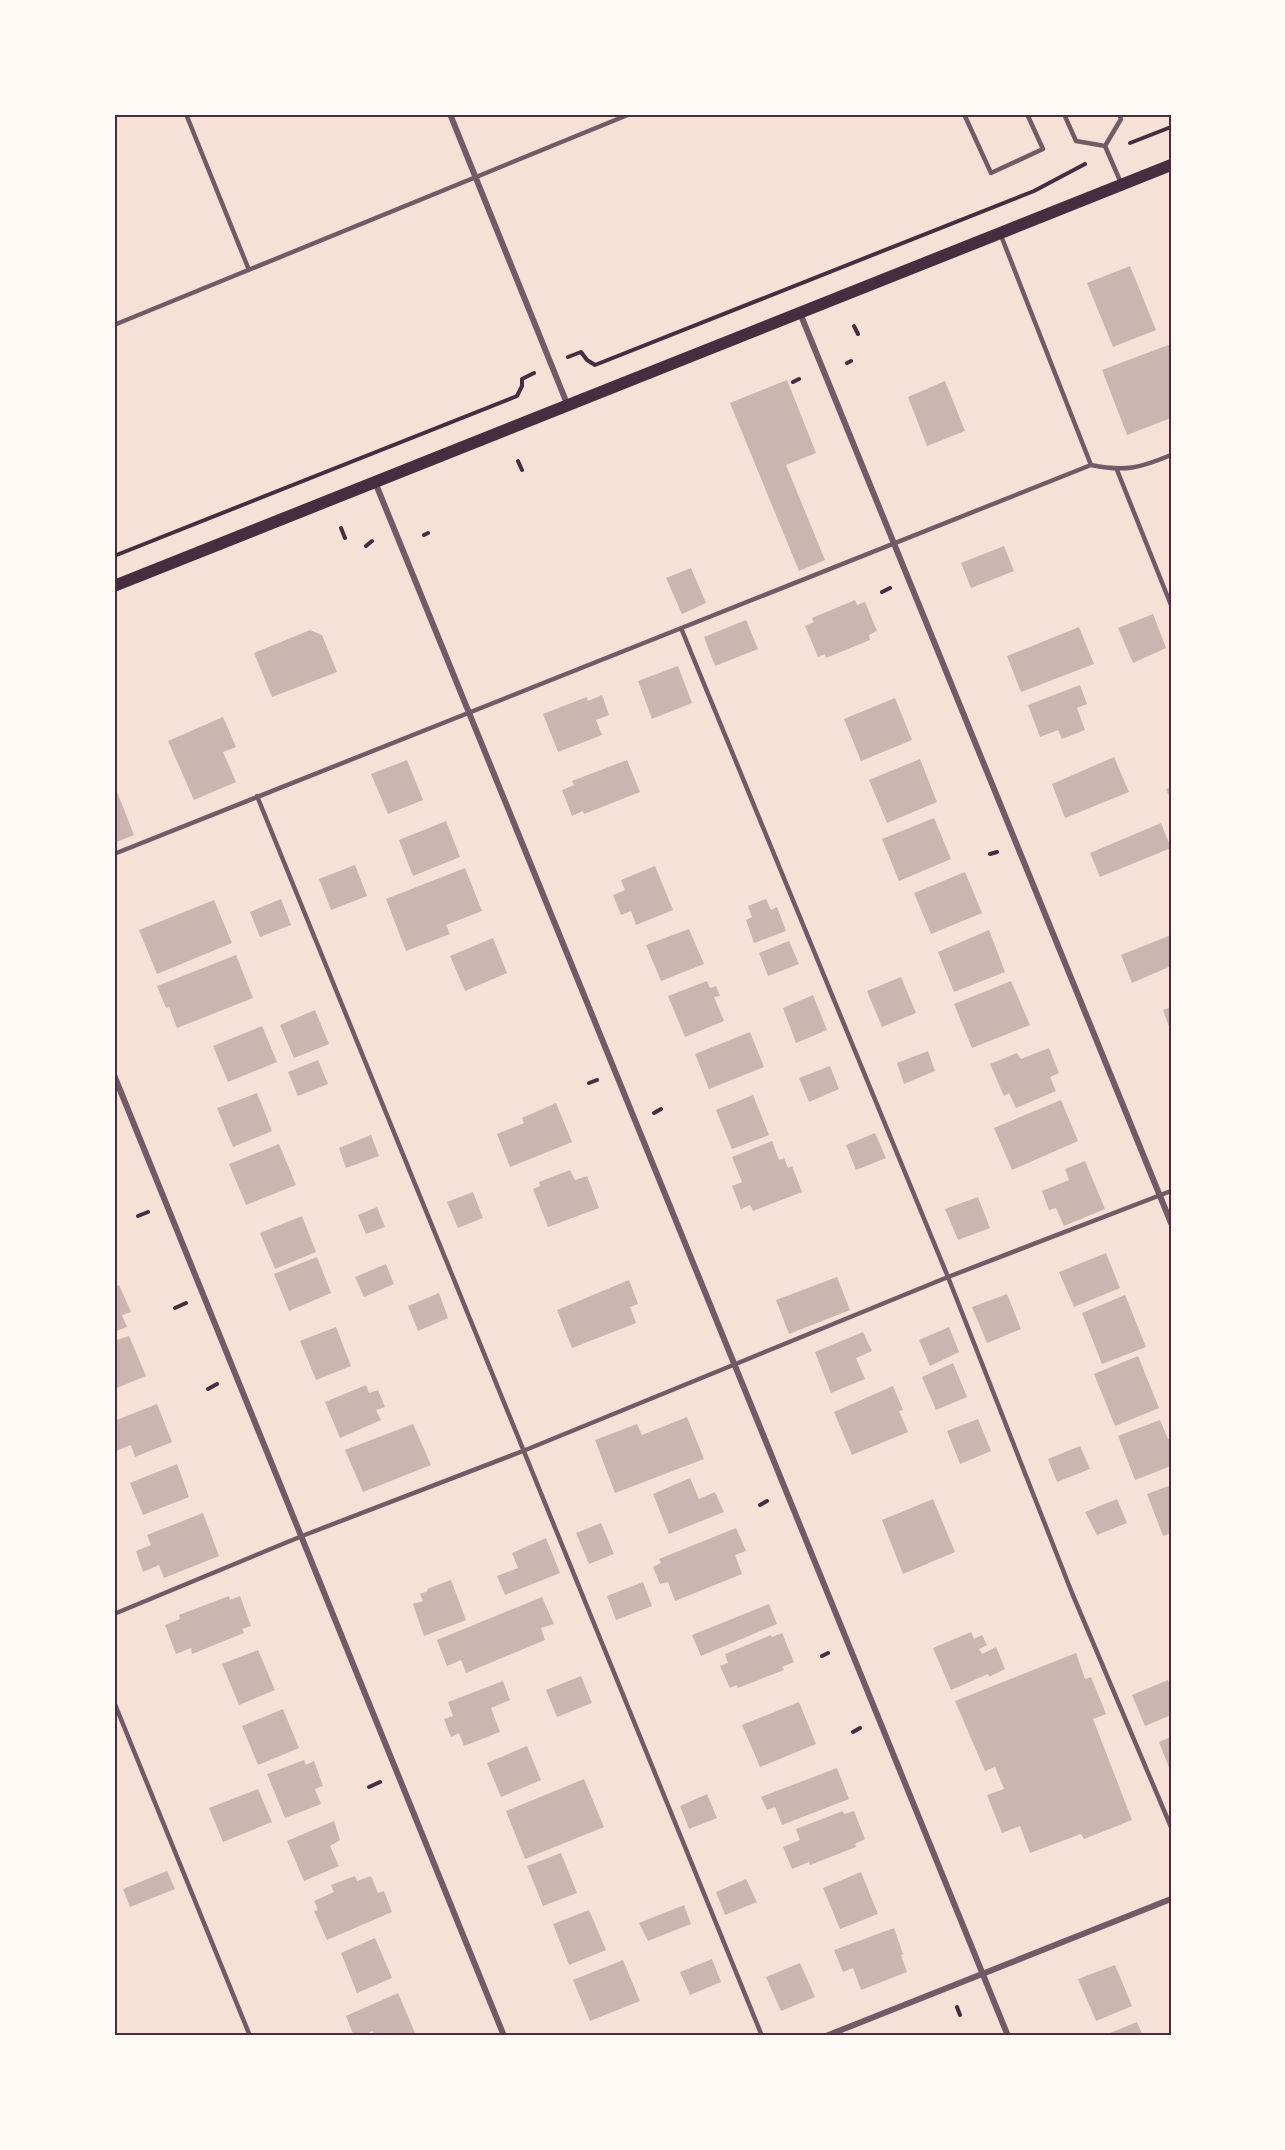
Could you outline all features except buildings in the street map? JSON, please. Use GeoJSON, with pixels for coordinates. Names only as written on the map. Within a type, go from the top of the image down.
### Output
{"type":"FeatureCollection","features":[{"type":"Feature","properties":{"kind":"main road"},"geometry":{"type":"LineString","coordinates":[[114,586],[1171,165]]}},
{"type":"Feature","properties":{"kind":"street"},"geometry":{"type":"LineString","coordinates":[[450,114],[568,406]]}},
{"type":"Feature","properties":{"kind":"street"},"geometry":{"type":"LineString","coordinates":[[800,313],[1171,1223]]}},
{"type":"Feature","properties":{"kind":"street"},"geometry":{"type":"LineString","coordinates":[[375,482],[1008,2036]]}},
{"type":"Feature","properties":{"kind":"street"},"geometry":{"type":"LineString","coordinates":[[114,1075],[504,2036]]}},
{"type":"Feature","properties":{"kind":"street"},"geometry":{"type":"LineString","coordinates":[[826,2036],[1171,1899]]}},
{"type":"Feature","properties":{"kind":"lane"},"geometry":{"type":"LineString","coordinates":[[186,114],[249,270]]}},
{"type":"Feature","properties":{"kind":"lane"},"geometry":{"type":"LineString","coordinates":[[114,325],[630,114]]}},
{"type":"Feature","properties":{"kind":"lane"},"geometry":{"type":"LineString","coordinates":[[964,114],[990,173],[1043,149],[1027,114]]}},
{"type":"Feature","properties":{"kind":"lane"},"geometry":{"type":"LineString","coordinates":[[1064,114],[1076,141],[1107,149]]}},
{"type":"Feature","properties":{"kind":"lane"},"geometry":{"type":"LineString","coordinates":[[1119,114],[1121,119],[1107,149],[1122,185]]}},
{"type":"Feature","properties":{"kind":"lane"},"geometry":{"type":"LineString","coordinates":[[1000,234],[1091,465]]}},
{"type":"Feature","properties":{"kind":"lane"},"geometry":{"type":"LineString","coordinates":[[114,854],[1091,465],[1117,470],[1149,464],[1171,455]]}},
{"type":"Feature","properties":{"kind":"lane"},"geometry":{"type":"LineString","coordinates":[[1117,470],[1171,605]]}},
{"type":"Feature","properties":{"kind":"lane"},"geometry":{"type":"LineString","coordinates":[[681,628],[948,1277],[1072,1593],[1171,1827]]}},
{"type":"Feature","properties":{"kind":"lane"},"geometry":{"type":"LineString","coordinates":[[257,796],[762,2036]]}},
{"type":"Feature","properties":{"kind":"lane"},"geometry":{"type":"LineString","coordinates":[[114,1614],[302,1536],[735,1366],[948,1277],[1171,1191]]}},
{"type":"Feature","properties":{"kind":"lane"},"geometry":{"type":"LineString","coordinates":[[114,1702],[250,2036]]}},
{"type":"Feature","properties":{"kind":"path"},"geometry":{"type":"LineString","coordinates":[[574,355],[581,352],[595,365],[1034,191],[1107,149],[1171,127]]}},
{"type":"Feature","properties":{"kind":"path"},"geometry":{"type":"LineString","coordinates":[[854,326],[858,334]]}},
{"type":"Feature","properties":{"kind":"path"},"geometry":{"type":"LineString","coordinates":[[114,556],[517,396],[522,379],[530,375]]}},
{"type":"Feature","properties":{"kind":"path"},"geometry":{"type":"LineString","coordinates":[[793,382],[799,379]]}},
{"type":"Feature","properties":{"kind":"path"},"geometry":{"type":"LineString","coordinates":[[518,461],[522,470]]}},
{"type":"Feature","properties":{"kind":"path"},"geometry":{"type":"LineString","coordinates":[[341,528],[345,538]]}},
{"type":"Feature","properties":{"kind":"path"},"geometry":{"type":"LineString","coordinates":[[366,546],[372,541]]}},
{"type":"Feature","properties":{"kind":"path"},"geometry":{"type":"LineString","coordinates":[[882,592],[890,588]]}},
{"type":"Feature","properties":{"kind":"path"},"geometry":{"type":"LineString","coordinates":[[990,854],[997,852]]}},
{"type":"Feature","properties":{"kind":"path"},"geometry":{"type":"LineString","coordinates":[[589,1083],[597,1079]]}},
{"type":"Feature","properties":{"kind":"path"},"geometry":{"type":"LineString","coordinates":[[654,1113],[661,1109]]}},
{"type":"Feature","properties":{"kind":"path"},"geometry":{"type":"LineString","coordinates":[[138,1216],[149,1211]]}},
{"type":"Feature","properties":{"kind":"path"},"geometry":{"type":"LineString","coordinates":[[175,1308],[186,1303]]}},
{"type":"Feature","properties":{"kind":"path"},"geometry":{"type":"LineString","coordinates":[[207,1389],[217,1384]]}},
{"type":"Feature","properties":{"kind":"path"},"geometry":{"type":"LineString","coordinates":[[760,1505],[767,1502]]}},
{"type":"Feature","properties":{"kind":"path"},"geometry":{"type":"LineString","coordinates":[[822,1656],[828,1653]]}},
{"type":"Feature","properties":{"kind":"path"},"geometry":{"type":"LineString","coordinates":[[853,1732],[860,1728]]}},
{"type":"Feature","properties":{"kind":"path"},"geometry":{"type":"LineString","coordinates":[[369,1787],[380,1782]]}},
{"type":"Feature","properties":{"kind":"path"},"geometry":{"type":"LineString","coordinates":[[957,2007],[960,2015]]}}]}
